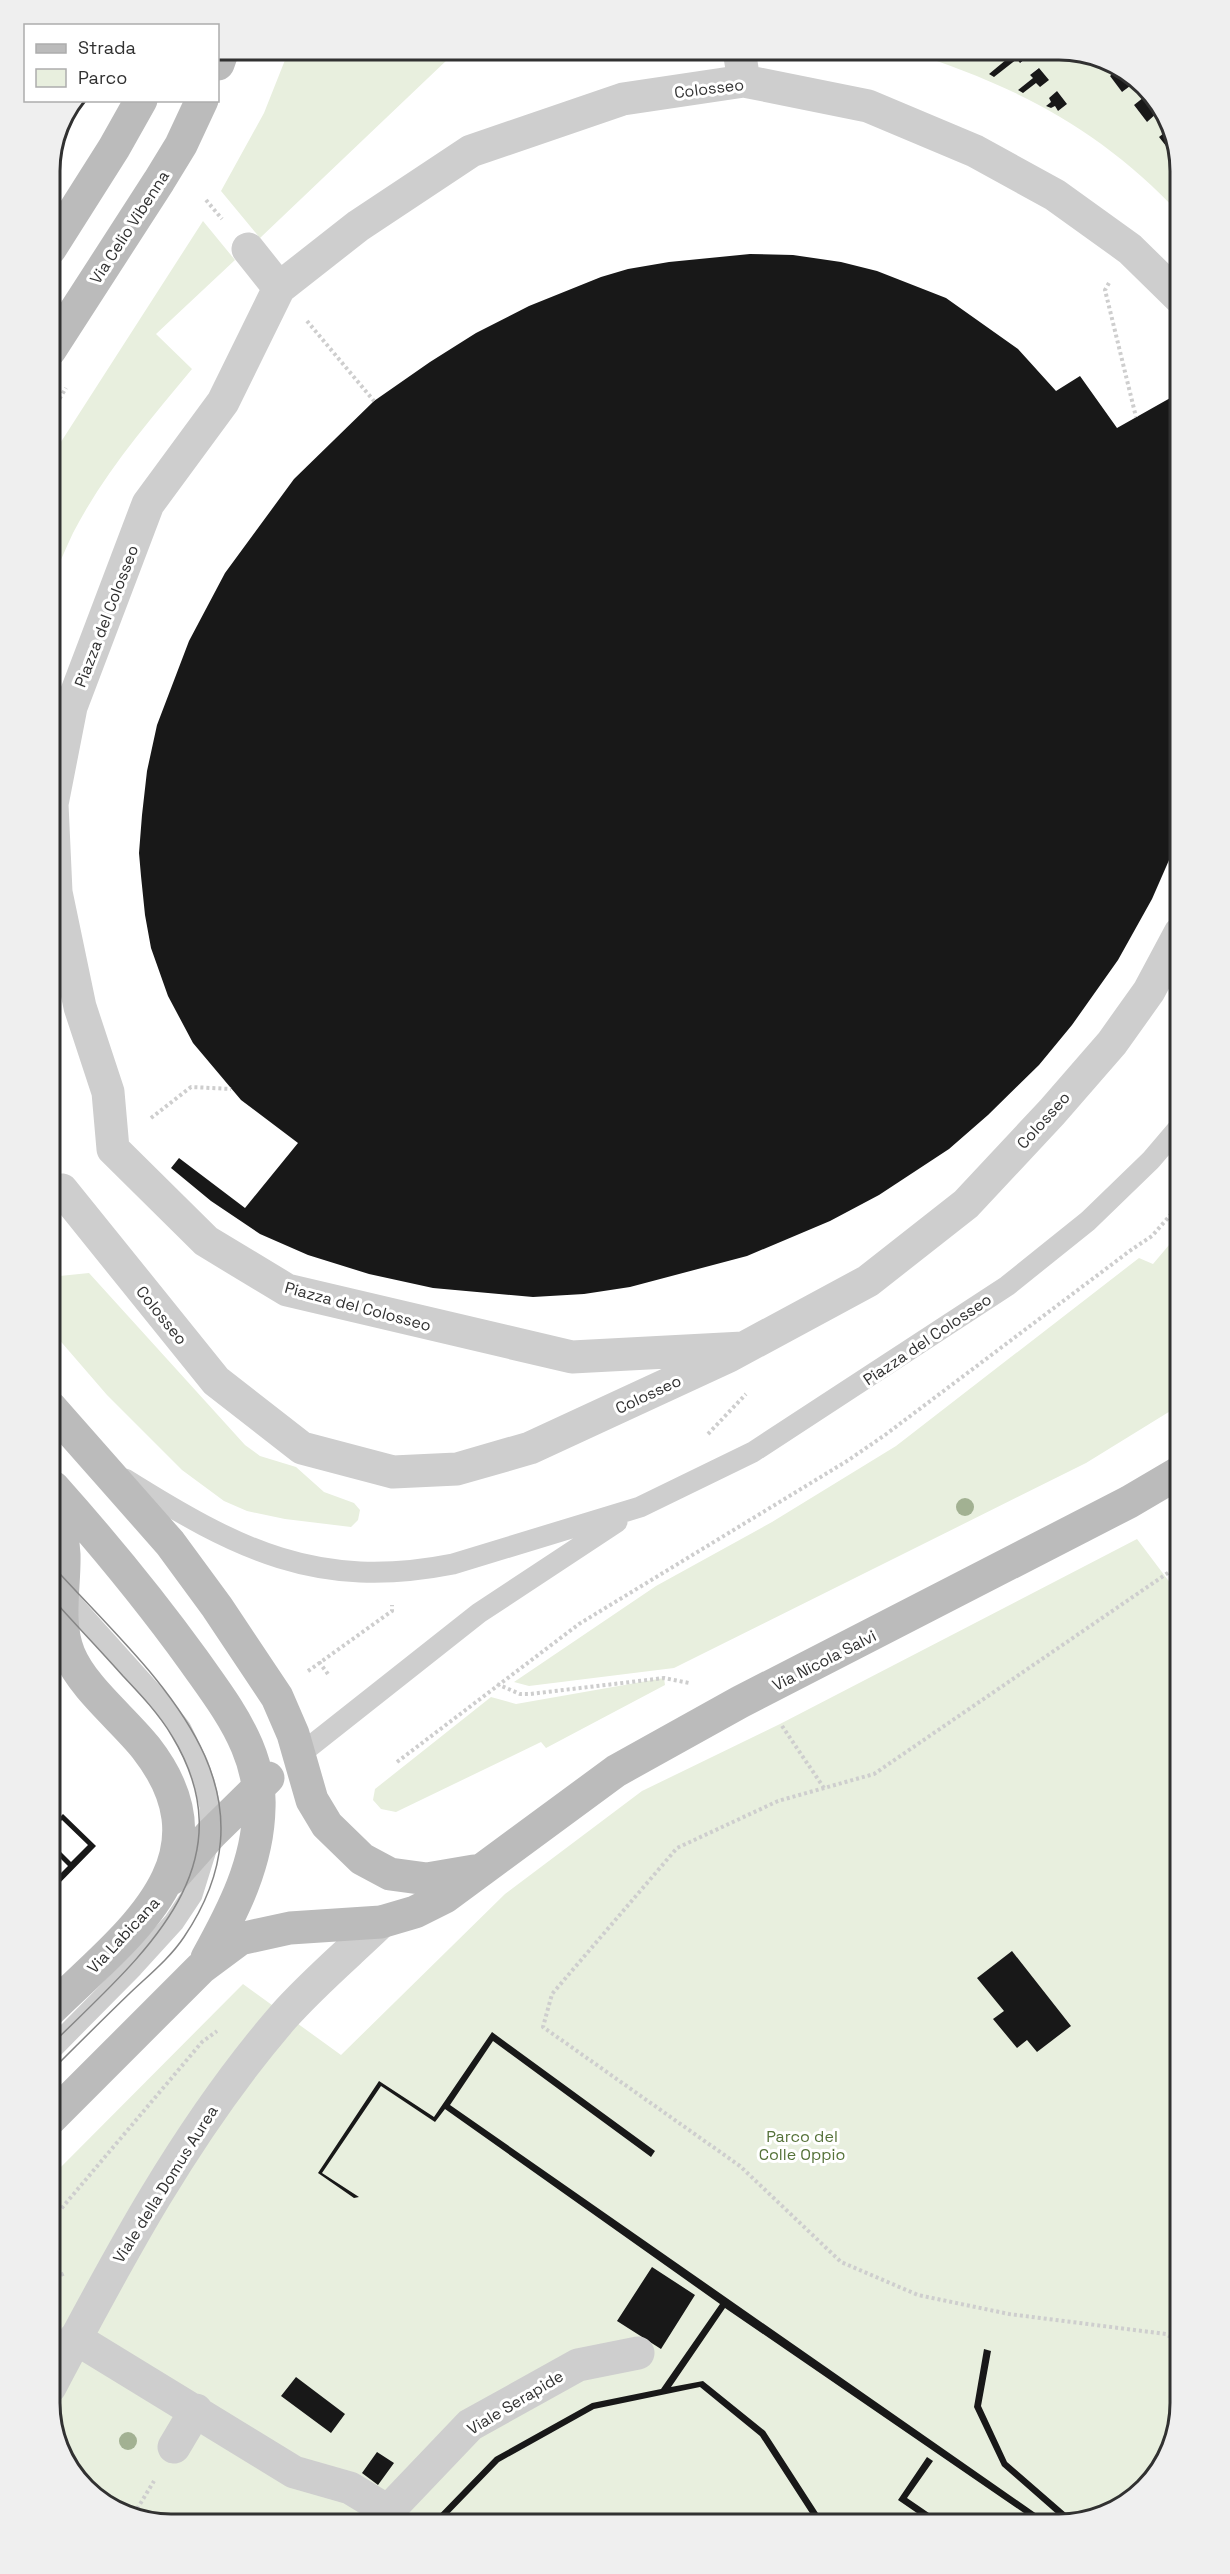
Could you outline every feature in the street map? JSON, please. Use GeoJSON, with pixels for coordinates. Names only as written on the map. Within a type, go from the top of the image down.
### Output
{"type":"FeatureCollection","features":[{"type":"Feature","properties":{"kind":"main road"},"geometry":{"type":"LineString","coordinates":[[60,233],[114,148],[140,102]]}},
{"type":"Feature","properties":{"kind":"main road","name":"Via Celio Vibenna"},"geometry":{"type":"LineString","coordinates":[[60,334],[181,145],[201,102]]}},
{"type":"Feature","properties":{"kind":"main road","name":"Piazza del Colosseo"},"geometry":{"type":"LineString","coordinates":[[60,1418],[170,1543],[217,1607],[277,1697],[292,1734],[305,1783],[318,1814],[341,1840],[370,1865],[390,1874],[427,1879],[481,1870]]}},
{"type":"Feature","properties":{"kind":"main road","name":"Via Nicola Salvi"},"geometry":{"type":"LineString","coordinates":[[481,1870],[616,1771],[740,1702],[1129,1502],[1170,1478]]}},
{"type":"Feature","properties":{"kind":"main road"},"geometry":{"type":"LineString","coordinates":[[60,1497],[123,1567],[216,1692],[247,1746],[258,1786],[258,1828],[249,1868],[230,1916],[201,1968]]}},
{"type":"Feature","properties":{"kind":"main road"},"geometry":{"type":"LineString","coordinates":[[60,1528],[63,1540],[60,1567]]}},
{"type":"Feature","properties":{"kind":"main road","name":"Via Labicana"},"geometry":{"type":"LineString","coordinates":[[60,1622],[74,1665],[146,1748],[171,1787],[178,1815],[174,1861],[164,1890],[137,1925],[60,2000]]}},
{"type":"Feature","properties":{"kind":"main road"},"geometry":{"type":"LineString","coordinates":[[164,1890],[183,1864],[258,1786],[298,1756]]}},
{"type":"Feature","properties":{"kind":"main road"},"geometry":{"type":"LineString","coordinates":[[60,2109],[201,1968],[240,1939],[290,1928],[381,1922],[429,1906],[481,1870]]}},
{"type":"Feature","properties":{"kind":"street","name":"Colosseo"},"geometry":{"type":"LineString","coordinates":[[279,288],[358,226],[471,152],[623,99],[742,65],[868,106],[975,151],[1055,195],[1130,249],[1170,284]]}},
{"type":"Feature","properties":{"kind":"street"},"geometry":{"type":"LineString","coordinates":[[248,249],[279,288]]}},
{"type":"Feature","properties":{"kind":"street","name":"Piazza del Colosseo"},"geometry":{"type":"LineString","coordinates":[[60,763],[71,707],[148,504],[223,402],[279,288]]}},
{"type":"Feature","properties":{"kind":"street","name":"Piazza del Colosseo"},"geometry":{"type":"LineString","coordinates":[[60,911],[80,1007],[108,1092],[113,1149],[206,1241],[287,1290],[572,1357],[743,1348]]}},
{"type":"Feature","properties":{"kind":"street","name":"Colosseo"},"geometry":{"type":"LineString","coordinates":[[62,1190],[216,1381],[302,1448],[393,1472],[457,1469],[530,1448],[743,1348],[868,1281],[966,1204],[1112,1043],[1149,991],[1170,952]]}},
{"type":"Feature","properties":{"kind":"street","name":"Viale della Domus Aurea"},"geometry":{"type":"LineString","coordinates":[[60,2367],[187,2143],[276,2025],[381,1922]]}},
{"type":"Feature","properties":{"kind":"street","name":"Viale Serapide"},"geometry":{"type":"LineString","coordinates":[[75,2338],[294,2472],[350,2488],[388,2511],[470,2425],[578,2365],[638,2353]]}},
{"type":"Feature","properties":{"kind":"street"},"geometry":{"type":"LineString","coordinates":[[174,2447],[196,2410]]}},
{"type":"Feature","properties":{"kind":"lane","name":"Piazza del Colosseo"},"geometry":{"type":"LineString","coordinates":[[298,1756],[479,1613],[640,1507],[753,1452],[1007,1286],[1088,1221],[1151,1160],[1170,1138]]}},
{"type":"Feature","properties":{"kind":"lane","name":"Piazza del Colosseo"},"geometry":{"type":"LineString","coordinates":[[89,1450],[123,1478],[168,1506],[231,1539],[293,1563],[341,1571],[421,1570],[453,1564],[640,1507]]}},
{"type":"Feature","properties":{"kind":"lane"},"geometry":{"type":"LineString","coordinates":[[60,1608],[156,1697],[181,1729],[198,1764],[205,1785],[210,1807],[211,1834]]}},
{"type":"Feature","properties":{"kind":"lane","name":"Via Labicana"},"geometry":{"type":"LineString","coordinates":[[60,2041],[174,1922],[192,1895],[211,1834]]}},
{"type":"Feature","properties":{"kind":"path"},"geometry":{"type":"LineString","coordinates":[[206,200],[216,212]]}},
{"type":"Feature","properties":{"kind":"path"},"geometry":{"type":"LineString","coordinates":[[1130,249],[1105,290],[1136,417]]}},
{"type":"Feature","properties":{"kind":"path"},"geometry":{"type":"LineString","coordinates":[[279,288],[374,401]]}},
{"type":"Feature","properties":{"kind":"path"},"geometry":{"type":"LineString","coordinates":[[397,1762],[579,1623],[847,1461],[885,1435],[1152,1236],[1170,1215]]}},
{"type":"Feature","properties":{"kind":"path"},"geometry":{"type":"LineString","coordinates":[[1170,1571],[874,1774],[778,1801],[677,1848],[552,1994],[543,2027],[740,2166],[842,2262],[918,2295],[1009,2314],[1166,2334],[1170,2337]]}},
{"type":"Feature","properties":{"kind":"path"},"geometry":{"type":"LineString","coordinates":[[328,1674],[319,1662],[392,1611],[392,1603]]}},
{"type":"Feature","properties":{"kind":"path"},"geometry":{"type":"LineString","coordinates":[[497,1684],[520,1694],[530,1694],[664,1678]]}},
{"type":"Feature","properties":{"kind":"path"},"geometry":{"type":"LineString","coordinates":[[780,1724],[824,1788]]}},
{"type":"Feature","properties":{"kind":"path"},"geometry":{"type":"LineString","coordinates":[[60,2210],[202,2042],[233,2020],[276,2025]]}},
{"type":"Feature","properties":{"kind":"green space"},"geometry":{"type":"Polygon","coordinates":[[[285,60],[447,60],[260,238],[221,191],[264,113],[285,60]]]}},
{"type":"Feature","properties":{"kind":"green space"},"geometry":{"type":"Polygon","coordinates":[[[934,60],[1006,60],[990,74],[1015,60],[1021,63],[1025,60],[1066,60],[1095,66],[1113,74],[1110,76],[1122,92],[1130,86],[1142,98],[1134,105],[1147,122],[1155,115],[1162,129],[1170,164],[1170,204],[1119,157],[1087,134],[1018,94],[934,60]],[[1038,68],[1030,75],[1033,78],[1018,90],[1023,92],[1036,83],[1048,80],[1038,68]],[[1057,91],[1049,98],[1051,102],[1046,106],[1051,108],[1055,106],[1058,111],[1067,104],[1057,91]]]}},
{"type":"Feature","properties":{"kind":"green space"},"geometry":{"type":"Polygon","coordinates":[[[203,221],[235,260],[156,334],[192,369],[128,448],[99,489],[73,533],[60,562],[60,443],[203,221]]]}},
{"type":"Feature","properties":{"kind":"green space"},"geometry":{"type":"Polygon","coordinates":[[[1170,1244],[1170,1411],[1086,1463],[674,1668],[529,1686],[514,1682],[656,1586],[772,1522],[896,1446],[1139,1258],[1153,1264],[1170,1244]]]}},
{"type":"Feature","properties":{"kind":"green space"},"geometry":{"type":"Polygon","coordinates":[[[89,1273],[245,1445],[260,1456],[296,1467],[324,1492],[354,1503],[360,1510],[358,1520],[351,1527],[285,1519],[247,1511],[224,1501],[182,1470],[107,1395],[60,1341],[60,1276],[89,1273]]]}},
{"type":"Feature","properties":{"kind":"green space","name":"Parco del Colle Oppio"},"geometry":{"type":"Polygon","coordinates":[[[1137,1539],[1170,1583],[1170,2410],[1168,2425],[1159,2452],[1142,2476],[1127,2491],[1101,2506],[1081,2512],[1059,2514],[164,2514],[135,2508],[103,2491],[83,2471],[68,2445],[60,2410],[60,2168],[243,1984],[341,2055],[505,1894],[642,1791],[780,1724],[1137,1539]]]}},
{"type":"Feature","properties":{"kind":"green space"},"geometry":{"type":"Polygon","coordinates":[[[664,1678],[665,1685],[546,1748],[541,1742],[396,1812],[381,1809],[373,1800],[375,1789],[491,1697],[516,1704],[664,1678]]]}},
{"type":"Feature","properties":{"kind":"building"},"geometry":{"type":"Polygon","coordinates":[[[1006,60],[1016,60],[994,77],[989,74],[1006,60]]]}},
{"type":"Feature","properties":{"kind":"building"},"geometry":{"type":"Polygon","coordinates":[[[1039,68],[1049,80],[1040,87],[1036,83],[1023,93],[1018,90],[1033,78],[1030,75],[1039,68]]]}},
{"type":"Feature","properties":{"kind":"building"},"geometry":{"type":"Polygon","coordinates":[[[1113,74],[1130,86],[1122,92],[1110,76],[1113,74]]]}},
{"type":"Feature","properties":{"kind":"building"},"geometry":{"type":"Polygon","coordinates":[[[1057,91],[1067,104],[1058,111],[1055,106],[1051,108],[1046,106],[1051,102],[1049,98],[1057,91]]]}},
{"type":"Feature","properties":{"kind":"building"},"geometry":{"type":"Polygon","coordinates":[[[1142,98],[1155,115],[1147,122],[1134,105],[1142,98]]]}},
{"type":"Feature","properties":{"kind":"building"},"geometry":{"type":"Polygon","coordinates":[[[1163,133],[1168,148],[1159,137],[1163,133]]]}},
{"type":"Feature","properties":{"kind":"building"},"geometry":{"type":"Polygon","coordinates":[[[750,254],[793,255],[841,262],[877,271],[946,298],[1018,349],[1056,391],[1080,376],[1117,428],[1170,398],[1170,858],[1152,899],[1118,960],[1072,1025],[1039,1065],[949,1149],[879,1195],[830,1221],[747,1256],[630,1287],[584,1294],[533,1297],[433,1288],[369,1274],[308,1255],[260,1234],[211,1201],[171,1168],[179,1158],[245,1208],[298,1143],[241,1100],[193,1043],[168,996],[151,948],[145,915],[139,853],[147,771],[157,725],[189,641],[225,573],[294,479],[374,401],[476,333],[529,306],[601,277],[628,269],[669,262],[750,254]]]}},
{"type":"Feature","properties":{"kind":"building"},"geometry":{"type":"Polygon","coordinates":[[[63,1814],[96,1846],[60,1883],[60,1874],[68,1866],[60,1858],[60,1851],[71,1862],[88,1845],[62,1820],[60,1822],[63,1814]]]}},
{"type":"Feature","properties":{"kind":"building"},"geometry":{"type":"Polygon","coordinates":[[[1012,1951],[1071,2026],[1037,2052],[1027,2040],[1017,2048],[993,2019],[1004,2011],[977,1978],[1012,1951]]]}},
{"type":"Feature","properties":{"kind":"building"},"geometry":{"type":"Polygon","coordinates":[[[492,2032],[655,2151],[651,2157],[493,2041],[450,2105],[1037,2514],[1025,2514],[725,2308],[671,2387],[703,2381],[765,2431],[819,2514],[811,2514],[760,2436],[700,2387],[594,2409],[499,2462],[449,2514],[440,2514],[495,2457],[592,2403],[661,2389],[720,2304],[445,2109],[435,2122],[381,2086],[322,2173],[359,2197],[354,2198],[318,2173],[379,2081],[434,2117],[492,2032]]]}},
{"type":"Feature","properties":{"kind":"building"},"geometry":{"type":"Polygon","coordinates":[[[652,2267],[695,2295],[661,2349],[617,2321],[652,2267]]]}},
{"type":"Feature","properties":{"kind":"building"},"geometry":{"type":"Polygon","coordinates":[[[984,2349],[991,2351],[981,2406],[1007,2462],[1066,2513],[1057,2514],[1002,2466],[974,2407],[984,2349]]]}},
{"type":"Feature","properties":{"kind":"building"},"geometry":{"type":"Polygon","coordinates":[[[296,2377],[345,2414],[331,2433],[281,2396],[296,2377]]]}},
{"type":"Feature","properties":{"kind":"building"},"geometry":{"type":"Polygon","coordinates":[[[377,2452],[394,2463],[378,2485],[362,2473],[377,2452]]]}},
{"type":"Feature","properties":{"kind":"building"},"geometry":{"type":"Polygon","coordinates":[[[927,2457],[933,2461],[907,2498],[930,2514],[918,2514],[898,2500],[927,2457]]]}},
{"type":"Feature","properties":{"kind":"tram line"},"geometry":{"type":"LineString","coordinates":[[60,1574],[127,1645],[163,1688],[193,1732],[213,1779],[221,1828],[212,1881],[184,1937],[166,1959],[60,2062]]}},
{"type":"Feature","properties":{"kind":"tram line"},"geometry":{"type":"LineString","coordinates":[[60,1607],[156,1712],[167,1728],[194,1784],[199,1829],[192,1870],[174,1909],[148,1945],[117,1980],[60,2036]]}}]}
